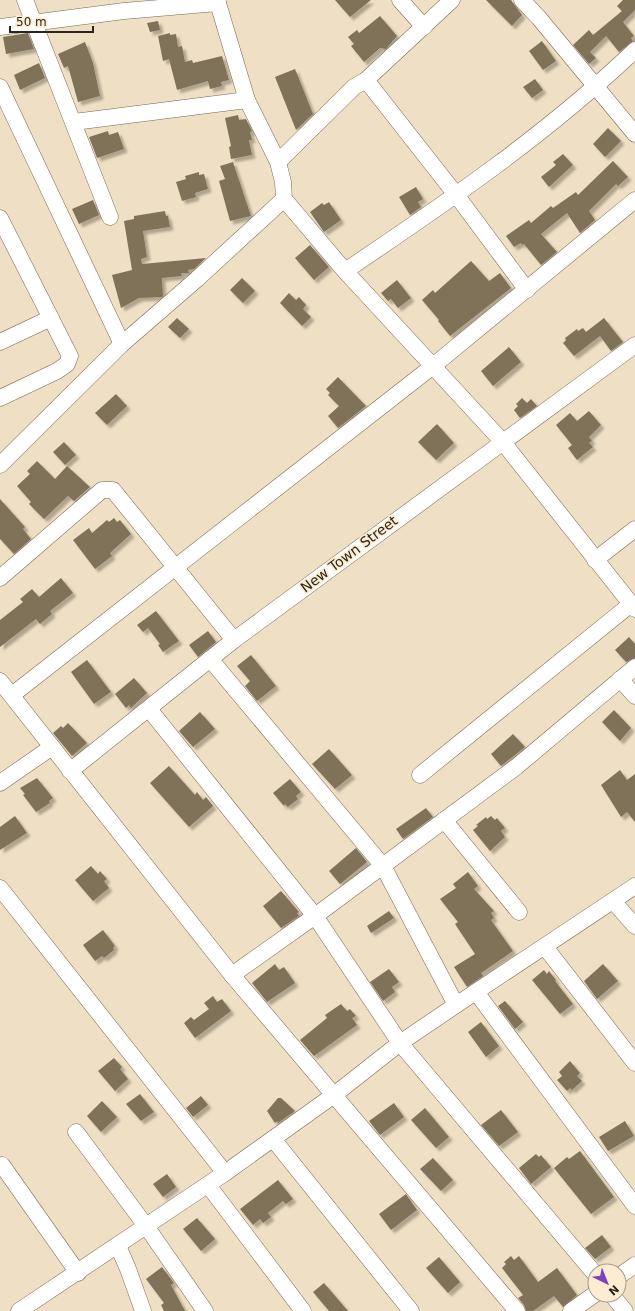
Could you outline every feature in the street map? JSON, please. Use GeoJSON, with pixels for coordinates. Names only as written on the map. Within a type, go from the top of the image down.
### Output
{"type":"FeatureCollection","features":[{"type":"Feature","properties":{"kind":"street"},"geometry":{"type":"LineString","coordinates":[[25,0],[110,217]]}},
{"type":"Feature","properties":{"kind":"street"},"geometry":{"type":"LineString","coordinates":[[400,0],[424,27]]}},
{"type":"Feature","properties":{"kind":"street"},"geometry":{"type":"LineString","coordinates":[[278,162],[354,87],[366,80],[452,0]]}},
{"type":"Feature","properties":{"kind":"street"},"geometry":{"type":"LineString","coordinates":[[522,0],[539,18],[635,134]]}},
{"type":"Feature","properties":{"kind":"street"},"geometry":{"type":"LineString","coordinates":[[0,27],[124,11],[217,2],[247,100],[278,162],[283,182],[284,199],[345,271],[502,441],[633,606],[420,775]]}},
{"type":"Feature","properties":{"kind":"street"},"geometry":{"type":"LineString","coordinates":[[345,271],[457,196],[596,88],[635,50]]}},
{"type":"Feature","properties":{"kind":"street"},"geometry":{"type":"LineString","coordinates":[[366,80],[457,196],[527,290]]}},
{"type":"Feature","properties":{"kind":"street"},"geometry":{"type":"LineString","coordinates":[[0,87],[122,344]]}},
{"type":"Feature","properties":{"kind":"street"},"geometry":{"type":"LineString","coordinates":[[74,122],[247,100]]}},
{"type":"Feature","properties":{"kind":"street"},"geometry":{"type":"LineString","coordinates":[[0,466],[122,344],[198,279],[284,199]]}},
{"type":"Feature","properties":{"kind":"street"},"geometry":{"type":"LineString","coordinates":[[12,695],[433,366],[635,200]]}},
{"type":"Feature","properties":{"kind":"street"},"geometry":{"type":"LineString","coordinates":[[0,398],[57,371],[67,364],[70,356],[2,228]]}},
{"type":"Feature","properties":{"kind":"street"},"geometry":{"type":"LineString","coordinates":[[0,342],[51,318]]}},
{"type":"Feature","properties":{"kind":"street","name":"New Town Street"},"geometry":{"type":"LineString","coordinates":[[70,771],[234,640],[635,344]]}},
{"type":"Feature","properties":{"kind":"street"},"geometry":{"type":"LineString","coordinates":[[0,578],[102,490],[113,490],[234,640]]}},
{"type":"Feature","properties":{"kind":"street"},"geometry":{"type":"LineString","coordinates":[[595,560],[635,529]]}},
{"type":"Feature","properties":{"kind":"street"},"geometry":{"type":"LineString","coordinates":[[210,659],[383,866],[456,1004]]}},
{"type":"Feature","properties":{"kind":"street"},"geometry":{"type":"LineString","coordinates":[[232,975],[315,916],[516,767],[635,667]]}},
{"type":"Feature","properties":{"kind":"street"},"geometry":{"type":"LineString","coordinates":[[620,679],[635,696]]}},
{"type":"Feature","properties":{"kind":"street"},"geometry":{"type":"LineString","coordinates":[[0,680],[70,771],[232,975],[517,1311]]}},
{"type":"Feature","properties":{"kind":"street"},"geometry":{"type":"LineString","coordinates":[[149,708],[315,916],[400,1043],[587,1265]]}},
{"type":"Feature","properties":{"kind":"street"},"geometry":{"type":"LineString","coordinates":[[0,783],[52,747]]}},
{"type":"Feature","properties":{"kind":"street"},"geometry":{"type":"LineString","coordinates":[[444,820],[520,912]]}},
{"type":"Feature","properties":{"kind":"street"},"geometry":{"type":"LineString","coordinates":[[19,1311],[208,1185],[334,1095],[400,1043],[456,1004],[635,886]]}},
{"type":"Feature","properties":{"kind":"street"},"geometry":{"type":"LineString","coordinates":[[0,888],[225,1173]]}},
{"type":"Feature","properties":{"kind":"street"},"geometry":{"type":"LineString","coordinates":[[613,901],[635,926]]}},
{"type":"Feature","properties":{"kind":"street"},"geometry":{"type":"LineString","coordinates":[[544,947],[635,1063]]}},
{"type":"Feature","properties":{"kind":"street"},"geometry":{"type":"LineString","coordinates":[[476,992],[635,1206]]}},
{"type":"Feature","properties":{"kind":"street"},"geometry":{"type":"LineString","coordinates":[[76,1132],[146,1226],[205,1311]]}},
{"type":"Feature","properties":{"kind":"street"},"geometry":{"type":"LineString","coordinates":[[273,1139],[411,1311]]}},
{"type":"Feature","properties":{"kind":"street"},"geometry":{"type":"LineString","coordinates":[[2,1166],[78,1273]]}},
{"type":"Feature","properties":{"kind":"street"},"geometry":{"type":"LineString","coordinates":[[208,1185],[303,1311]]}},
{"type":"Feature","properties":{"kind":"street"},"geometry":{"type":"LineString","coordinates":[[118,1246],[143,1311]]}},
{"type":"Feature","properties":{"kind":"street"},"geometry":{"type":"LineString","coordinates":[[571,1311],[587,1300]]}},
{"type":"Feature","properties":{"kind":"street"},"geometry":{"type":"LineString","coordinates":[[618,1303],[625,1311]]}},
{"type":"Feature","properties":{"kind":"building"},"geometry":{"type":"Polygon","coordinates":[[[335,0],[371,0],[350,17],[335,0]]]}},
{"type":"Feature","properties":{"kind":"building"},"geometry":{"type":"Polygon","coordinates":[[[486,0],[511,0],[522,15],[512,26],[486,0]]]}},
{"type":"Feature","properties":{"kind":"building"},"geometry":{"type":"Polygon","coordinates":[[[623,0],[635,0],[635,10],[623,22],[634,36],[631,38],[633,41],[619,52],[606,36],[590,52],[596,58],[589,64],[573,45],[589,30],[593,35],[622,11],[617,6],[623,0]]]}},
{"type":"Feature","properties":{"kind":"building"},"geometry":{"type":"Polygon","coordinates":[[[380,16],[397,36],[386,49],[380,48],[364,62],[351,46],[354,44],[348,37],[357,30],[359,33],[380,16]]]}},
{"type":"Feature","properties":{"kind":"building"},"geometry":{"type":"Polygon","coordinates":[[[158,21],[160,30],[150,32],[147,23],[158,21]]]}},
{"type":"Feature","properties":{"kind":"building"},"geometry":{"type":"Polygon","coordinates":[[[28,33],[34,49],[6,54],[3,37],[28,33]]]}},
{"type":"Feature","properties":{"kind":"building"},"geometry":{"type":"Polygon","coordinates":[[[170,33],[170,35],[176,34],[178,47],[182,46],[185,62],[192,60],[193,63],[222,56],[229,80],[221,82],[222,86],[210,89],[208,81],[177,90],[169,59],[163,61],[158,36],[170,33]]]}},
{"type":"Feature","properties":{"kind":"building"},"geometry":{"type":"Polygon","coordinates":[[[542,41],[556,61],[543,70],[529,51],[542,41]]]}},
{"type":"Feature","properties":{"kind":"building"},"geometry":{"type":"Polygon","coordinates":[[[85,42],[93,63],[100,96],[78,102],[68,66],[64,68],[58,54],[85,42]]]}},
{"type":"Feature","properties":{"kind":"building"},"geometry":{"type":"Polygon","coordinates":[[[39,63],[45,78],[20,90],[14,75],[39,63]]]}},
{"type":"Feature","properties":{"kind":"building"},"geometry":{"type":"Polygon","coordinates":[[[295,69],[313,114],[296,130],[275,77],[295,69]]]}},
{"type":"Feature","properties":{"kind":"building"},"geometry":{"type":"Polygon","coordinates":[[[535,79],[543,90],[532,98],[523,87],[535,79]]]}},
{"type":"Feature","properties":{"kind":"building"},"geometry":{"type":"Polygon","coordinates":[[[238,115],[239,120],[246,119],[252,131],[250,132],[252,140],[249,140],[252,155],[231,159],[229,147],[231,146],[225,118],[238,115]]]}},
{"type":"Feature","properties":{"kind":"building"},"geometry":{"type":"Polygon","coordinates":[[[608,128],[621,141],[605,157],[593,144],[608,128]]]}},
{"type":"Feature","properties":{"kind":"building"},"geometry":{"type":"Polygon","coordinates":[[[108,131],[109,135],[118,132],[124,149],[97,158],[89,137],[108,131]]]}},
{"type":"Feature","properties":{"kind":"building"},"geometry":{"type":"Polygon","coordinates":[[[563,154],[573,165],[549,187],[541,177],[556,165],[553,162],[563,154]]]}},
{"type":"Feature","properties":{"kind":"building"},"geometry":{"type":"Polygon","coordinates":[[[613,161],[628,177],[618,186],[616,184],[589,211],[595,220],[580,233],[567,213],[541,234],[557,252],[541,265],[524,244],[522,245],[521,243],[514,247],[506,236],[529,220],[531,223],[551,206],[553,208],[576,192],[578,195],[613,161]]]}},
{"type":"Feature","properties":{"kind":"building"},"geometry":{"type":"Polygon","coordinates":[[[233,162],[251,216],[230,221],[219,181],[225,179],[220,166],[233,162]]]}},
{"type":"Feature","properties":{"kind":"building"},"geometry":{"type":"Polygon","coordinates":[[[199,172],[199,175],[204,174],[208,189],[195,193],[196,197],[182,201],[176,182],[186,179],[185,176],[199,172]]]}},
{"type":"Feature","properties":{"kind":"building"},"geometry":{"type":"Polygon","coordinates":[[[416,187],[423,199],[418,202],[421,207],[410,215],[399,197],[416,187]]]}},
{"type":"Feature","properties":{"kind":"building"},"geometry":{"type":"Polygon","coordinates":[[[93,200],[99,215],[79,224],[72,209],[93,200]]]}},
{"type":"Feature","properties":{"kind":"building"},"geometry":{"type":"Polygon","coordinates":[[[329,202],[341,220],[324,232],[310,212],[322,203],[324,205],[329,202]]]}},
{"type":"Feature","properties":{"kind":"building"},"geometry":{"type":"Polygon","coordinates":[[[165,211],[166,216],[168,216],[170,227],[143,231],[147,257],[141,259],[142,264],[206,258],[194,269],[188,270],[189,273],[181,273],[182,276],[162,278],[162,297],[139,298],[121,308],[112,275],[132,270],[124,221],[134,219],[134,216],[165,211]]]}},
{"type":"Feature","properties":{"kind":"building"},"geometry":{"type":"Polygon","coordinates":[[[310,245],[329,267],[314,280],[295,258],[310,245]]]}},
{"type":"Feature","properties":{"kind":"building"},"geometry":{"type":"Polygon","coordinates":[[[471,261],[489,281],[500,273],[511,288],[450,336],[422,300],[433,290],[435,293],[471,261]]]}},
{"type":"Feature","properties":{"kind":"building"},"geometry":{"type":"Polygon","coordinates":[[[242,278],[255,291],[243,303],[230,290],[242,278]]]}},
{"type":"Feature","properties":{"kind":"building"},"geometry":{"type":"Polygon","coordinates":[[[397,280],[411,298],[398,308],[391,299],[388,301],[381,293],[397,280]]]}},
{"type":"Feature","properties":{"kind":"building"},"geometry":{"type":"Polygon","coordinates":[[[289,293],[296,300],[299,297],[306,305],[303,309],[311,317],[302,326],[280,303],[289,293]]]}},
{"type":"Feature","properties":{"kind":"building"},"geometry":{"type":"Polygon","coordinates":[[[177,318],[189,329],[180,338],[168,327],[177,318]]]}},
{"type":"Feature","properties":{"kind":"building"},"geometry":{"type":"Polygon","coordinates":[[[604,318],[623,342],[611,351],[600,336],[574,356],[563,343],[566,340],[565,338],[577,329],[578,331],[583,328],[586,332],[604,318]]]}},
{"type":"Feature","properties":{"kind":"building"},"geometry":{"type":"Polygon","coordinates":[[[509,347],[521,362],[493,386],[481,371],[509,347]]]}},
{"type":"Feature","properties":{"kind":"building"},"geometry":{"type":"Polygon","coordinates":[[[338,377],[366,406],[338,428],[328,416],[339,406],[328,395],[330,393],[326,389],[338,377]]]}},
{"type":"Feature","properties":{"kind":"building"},"geometry":{"type":"Polygon","coordinates":[[[116,394],[127,406],[107,425],[95,413],[116,394]]]}},
{"type":"Feature","properties":{"kind":"building"},"geometry":{"type":"Polygon","coordinates":[[[522,398],[527,403],[531,399],[537,406],[520,418],[514,410],[518,406],[516,404],[522,398]]]}},
{"type":"Feature","properties":{"kind":"building"},"geometry":{"type":"Polygon","coordinates":[[[589,411],[601,425],[589,437],[592,441],[589,443],[593,447],[577,460],[568,448],[572,445],[556,425],[570,413],[577,421],[589,411]]]}},
{"type":"Feature","properties":{"kind":"building"},"geometry":{"type":"Polygon","coordinates":[[[437,424],[454,443],[436,460],[418,442],[437,424]]]}},
{"type":"Feature","properties":{"kind":"building"},"geometry":{"type":"Polygon","coordinates":[[[64,442],[76,455],[65,465],[53,452],[64,442]]]}},
{"type":"Feature","properties":{"kind":"building"},"geometry":{"type":"Polygon","coordinates":[[[37,461],[55,479],[67,466],[90,487],[74,501],[68,496],[44,519],[29,504],[31,502],[17,486],[30,474],[27,471],[37,461]]]}},
{"type":"Feature","properties":{"kind":"building"},"geometry":{"type":"Polygon","coordinates":[[[0,499],[25,527],[23,529],[31,539],[14,554],[0,539],[0,499]]]}},
{"type":"Feature","properties":{"kind":"building"},"geometry":{"type":"Polygon","coordinates":[[[114,518],[117,522],[120,520],[131,534],[110,553],[112,556],[95,569],[73,540],[89,528],[92,533],[107,520],[109,522],[114,518]]]}},
{"type":"Feature","properties":{"kind":"building"},"geometry":{"type":"Polygon","coordinates":[[[61,578],[73,593],[50,611],[52,614],[40,624],[36,619],[0,647],[0,620],[23,602],[20,599],[32,589],[39,597],[61,578]]]}},
{"type":"Feature","properties":{"kind":"building"},"geometry":{"type":"Polygon","coordinates":[[[156,611],[179,641],[163,652],[158,645],[160,644],[148,628],[143,632],[137,625],[156,611]]]}},
{"type":"Feature","properties":{"kind":"building"},"geometry":{"type":"Polygon","coordinates":[[[208,631],[216,642],[198,657],[189,645],[208,631]]]}},
{"type":"Feature","properties":{"kind":"building"},"geometry":{"type":"Polygon","coordinates":[[[629,637],[635,644],[635,658],[626,662],[615,650],[629,637]]]}},
{"type":"Feature","properties":{"kind":"building"},"geometry":{"type":"Polygon","coordinates":[[[251,655],[276,686],[257,701],[245,686],[250,681],[237,666],[251,655]]]}},
{"type":"Feature","properties":{"kind":"building"},"geometry":{"type":"Polygon","coordinates":[[[87,660],[111,692],[94,704],[71,672],[87,660]]]}},
{"type":"Feature","properties":{"kind":"building"},"geometry":{"type":"Polygon","coordinates":[[[134,678],[147,693],[131,708],[129,705],[126,708],[115,694],[134,678]]]}},
{"type":"Feature","properties":{"kind":"building"},"geometry":{"type":"Polygon","coordinates":[[[614,710],[631,728],[620,741],[602,722],[614,710]]]}},
{"type":"Feature","properties":{"kind":"building"},"geometry":{"type":"Polygon","coordinates":[[[200,712],[215,729],[193,747],[179,731],[200,712]]]}},
{"type":"Feature","properties":{"kind":"building"},"geometry":{"type":"Polygon","coordinates":[[[68,723],[87,743],[72,756],[53,733],[61,726],[63,728],[68,723]]]}},
{"type":"Feature","properties":{"kind":"building"},"geometry":{"type":"Polygon","coordinates":[[[513,734],[525,747],[501,766],[491,754],[513,734]]]}},
{"type":"Feature","properties":{"kind":"building"},"geometry":{"type":"Polygon","coordinates":[[[329,749],[352,775],[335,789],[312,764],[329,749]]]}},
{"type":"Feature","properties":{"kind":"building"},"geometry":{"type":"Polygon","coordinates":[[[169,766],[195,795],[197,792],[203,800],[206,797],[213,806],[189,827],[150,783],[169,766]]]}},
{"type":"Feature","properties":{"kind":"building"},"geometry":{"type":"Polygon","coordinates":[[[620,770],[627,780],[635,774],[635,822],[627,812],[621,817],[601,785],[620,770]]]}},
{"type":"Feature","properties":{"kind":"building"},"geometry":{"type":"Polygon","coordinates":[[[37,778],[53,798],[49,801],[50,803],[36,812],[23,795],[25,794],[20,788],[37,778]]]}},
{"type":"Feature","properties":{"kind":"building"},"geometry":{"type":"Polygon","coordinates":[[[290,779],[301,792],[296,796],[298,799],[288,807],[285,804],[284,806],[273,793],[290,779]]]}},
{"type":"Feature","properties":{"kind":"building"},"geometry":{"type":"Polygon","coordinates":[[[426,808],[433,817],[403,839],[396,829],[426,808]]]}},
{"type":"Feature","properties":{"kind":"building"},"geometry":{"type":"Polygon","coordinates":[[[15,816],[27,833],[0,850],[0,827],[15,816]]]}},
{"type":"Feature","properties":{"kind":"building"},"geometry":{"type":"Polygon","coordinates":[[[491,816],[495,820],[497,818],[505,828],[501,831],[505,837],[490,851],[473,830],[478,826],[476,825],[486,817],[487,819],[491,816]]]}},
{"type":"Feature","properties":{"kind":"building"},"geometry":{"type":"Polygon","coordinates":[[[356,848],[367,862],[340,884],[329,871],[356,848]]]}},
{"type":"Feature","properties":{"kind":"building"},"geometry":{"type":"Polygon","coordinates":[[[91,866],[98,874],[100,871],[107,879],[104,881],[109,888],[93,901],[75,880],[91,866]]]}},
{"type":"Feature","properties":{"kind":"building"},"geometry":{"type":"Polygon","coordinates":[[[468,872],[478,886],[474,889],[494,911],[491,913],[494,918],[491,920],[513,951],[481,973],[483,976],[467,987],[454,967],[475,954],[455,924],[458,922],[440,899],[456,888],[453,884],[468,872]]]}},
{"type":"Feature","properties":{"kind":"building"},"geometry":{"type":"Polygon","coordinates":[[[281,891],[299,912],[297,913],[299,916],[281,928],[263,906],[281,891]]]}},
{"type":"Feature","properties":{"kind":"building"},"geometry":{"type":"Polygon","coordinates":[[[389,911],[394,918],[371,933],[367,926],[389,911]]]}},
{"type":"Feature","properties":{"kind":"building"},"geometry":{"type":"Polygon","coordinates":[[[103,930],[115,946],[113,948],[114,950],[104,958],[102,956],[95,961],[83,945],[103,930]]]}},
{"type":"Feature","properties":{"kind":"building"},"geometry":{"type":"Polygon","coordinates":[[[275,964],[279,970],[284,967],[295,983],[267,1002],[252,983],[275,964]]]}},
{"type":"Feature","properties":{"kind":"building"},"geometry":{"type":"Polygon","coordinates":[[[603,964],[618,981],[597,999],[584,981],[603,964]]]}},
{"type":"Feature","properties":{"kind":"building"},"geometry":{"type":"Polygon","coordinates":[[[389,969],[399,982],[392,987],[395,992],[383,1001],[370,982],[389,969]]]}},
{"type":"Feature","properties":{"kind":"building"},"geometry":{"type":"Polygon","coordinates":[[[544,970],[547,974],[549,971],[573,1004],[560,1014],[532,980],[544,970]]]}},
{"type":"Feature","properties":{"kind":"building"},"geometry":{"type":"Polygon","coordinates":[[[213,996],[217,1002],[222,999],[231,1011],[195,1038],[184,1023],[191,1017],[194,1020],[209,1009],[204,1003],[213,996]]]}},
{"type":"Feature","properties":{"kind":"building"},"geometry":{"type":"Polygon","coordinates":[[[505,1001],[523,1022],[515,1029],[498,1006],[505,1001]]]}},
{"type":"Feature","properties":{"kind":"building"},"geometry":{"type":"Polygon","coordinates":[[[341,1004],[347,1011],[350,1009],[356,1016],[352,1018],[357,1025],[314,1056],[300,1040],[327,1018],[325,1015],[341,1004]]]}},
{"type":"Feature","properties":{"kind":"building"},"geometry":{"type":"Polygon","coordinates":[[[481,1022],[499,1046],[486,1057],[468,1032],[481,1022]]]}},
{"type":"Feature","properties":{"kind":"building"},"geometry":{"type":"Polygon","coordinates":[[[114,1058],[122,1067],[120,1069],[128,1079],[115,1091],[98,1071],[114,1058]]]}},
{"type":"Feature","properties":{"kind":"building"},"geometry":{"type":"Polygon","coordinates":[[[570,1061],[580,1073],[577,1076],[582,1081],[572,1090],[570,1088],[567,1091],[557,1080],[562,1076],[559,1072],[570,1061]]]}},
{"type":"Feature","properties":{"kind":"building"},"geometry":{"type":"Polygon","coordinates":[[[140,1094],[154,1112],[141,1121],[126,1104],[140,1094]]]}},
{"type":"Feature","properties":{"kind":"building"},"geometry":{"type":"Polygon","coordinates":[[[201,1096],[208,1105],[193,1117],[186,1108],[201,1096]]]}},
{"type":"Feature","properties":{"kind":"building"},"geometry":{"type":"Polygon","coordinates":[[[278,1098],[281,1098],[295,1111],[278,1123],[277,1121],[275,1123],[267,1111],[278,1098]]]}},
{"type":"Feature","properties":{"kind":"building"},"geometry":{"type":"Polygon","coordinates":[[[102,1101],[117,1117],[101,1132],[87,1116],[102,1101]]]}},
{"type":"Feature","properties":{"kind":"building"},"geometry":{"type":"Polygon","coordinates":[[[394,1103],[404,1117],[380,1135],[369,1121],[394,1103]]]}},
{"type":"Feature","properties":{"kind":"building"},"geometry":{"type":"Polygon","coordinates":[[[425,1108],[449,1137],[436,1148],[411,1120],[425,1108]]]}},
{"type":"Feature","properties":{"kind":"building"},"geometry":{"type":"Polygon","coordinates":[[[501,1110],[518,1132],[499,1146],[481,1125],[501,1110]]]}},
{"type":"Feature","properties":{"kind":"building"},"geometry":{"type":"Polygon","coordinates":[[[625,1121],[634,1136],[608,1151],[599,1137],[625,1121]]]}},
{"type":"Feature","properties":{"kind":"building"},"geometry":{"type":"Polygon","coordinates":[[[580,1151],[614,1197],[591,1214],[554,1168],[567,1157],[569,1159],[580,1151]]]}},
{"type":"Feature","properties":{"kind":"building"},"geometry":{"type":"Polygon","coordinates":[[[536,1154],[539,1157],[541,1155],[551,1167],[531,1184],[519,1168],[536,1154]]]}},
{"type":"Feature","properties":{"kind":"building"},"geometry":{"type":"Polygon","coordinates":[[[433,1158],[453,1180],[441,1191],[420,1169],[433,1158]]]}},
{"type":"Feature","properties":{"kind":"building"},"geometry":{"type":"Polygon","coordinates":[[[167,1174],[176,1187],[163,1197],[153,1184],[167,1174]]]}},
{"type":"Feature","properties":{"kind":"building"},"geometry":{"type":"Polygon","coordinates":[[[278,1180],[293,1199],[286,1204],[283,1201],[268,1213],[271,1217],[263,1223],[260,1219],[253,1225],[240,1209],[278,1180]]]}},
{"type":"Feature","properties":{"kind":"building"},"geometry":{"type":"Polygon","coordinates":[[[406,1194],[417,1210],[391,1230],[379,1214],[406,1194]]]}},
{"type":"Feature","properties":{"kind":"building"},"geometry":{"type":"Polygon","coordinates":[[[197,1218],[215,1239],[201,1251],[183,1229],[197,1218]]]}},
{"type":"Feature","properties":{"kind":"building"},"geometry":{"type":"Polygon","coordinates":[[[602,1235],[611,1247],[595,1259],[585,1248],[602,1235]]]}},
{"type":"Feature","properties":{"kind":"building"},"geometry":{"type":"Polygon","coordinates":[[[511,1256],[514,1260],[519,1256],[538,1282],[557,1268],[577,1295],[563,1307],[554,1296],[533,1311],[526,1311],[524,1305],[518,1298],[523,1295],[502,1268],[506,1264],[504,1262],[511,1256]]]}},
{"type":"Feature","properties":{"kind":"building"},"geometry":{"type":"Polygon","coordinates":[[[439,1257],[460,1282],[448,1293],[426,1268],[439,1257]]]}},
{"type":"Feature","properties":{"kind":"building"},"geometry":{"type":"Polygon","coordinates":[[[162,1267],[174,1283],[171,1285],[185,1311],[164,1311],[161,1305],[164,1303],[146,1279],[162,1267]]]}},
{"type":"Feature","properties":{"kind":"building"},"geometry":{"type":"Polygon","coordinates":[[[324,1283],[348,1311],[329,1311],[313,1292],[324,1283]]]}}]}
